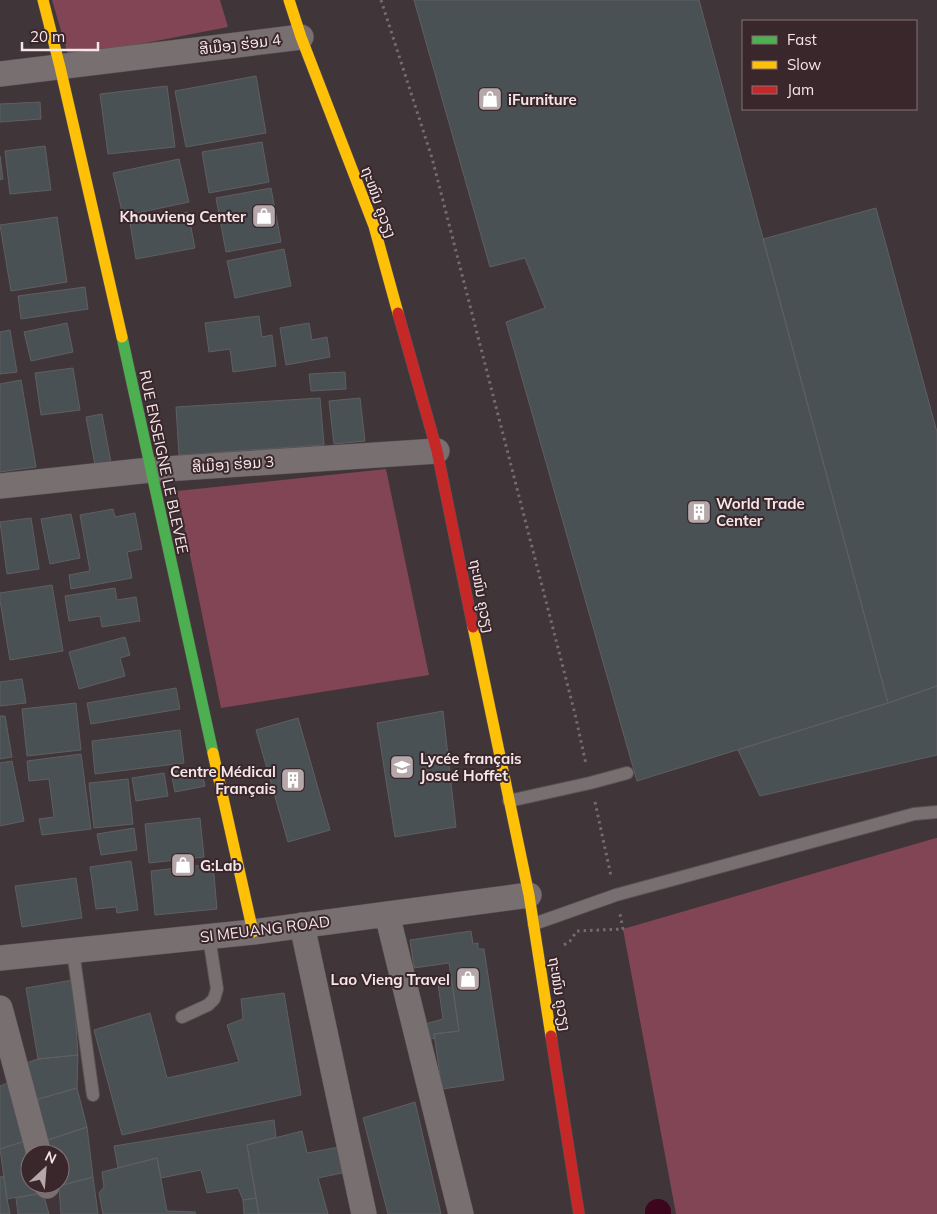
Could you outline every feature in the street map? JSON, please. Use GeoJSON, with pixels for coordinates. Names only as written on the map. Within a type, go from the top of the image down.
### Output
{"type":"FeatureCollection","features":[{"type":"Feature","properties":{"kind":"street","name":"RUE ENSEIGNE LE BLEVEE"},"geometry":{"type":"LineString","coordinates":[[43,0],[111,288],[253,932]]}},
{"type":"Feature","properties":{"kind":"street","name":"ຖະໜົນ ຄູວຽງ"},"geometry":{"type":"LineString","coordinates":[[289,0],[374,226],[438,451],[529,895],[580,1214]]}},
{"type":"Feature","properties":{"kind":"street","name":"ສີເມືອງ ຮ່ອມ 4"},"geometry":{"type":"LineString","coordinates":[[0,74],[302,37]]}},
{"type":"Feature","properties":{"kind":"street","name":"ສີເມືອງ ຮ່ອມ 3"},"geometry":{"type":"LineString","coordinates":[[0,486],[150,470],[438,451]]}},
{"type":"Feature","properties":{"kind":"street","name":"SI MEUANG ROAD"},"geometry":{"type":"LineString","coordinates":[[0,958],[253,932],[529,895]]}},
{"type":"Feature","properties":{"kind":"street"},"geometry":{"type":"LineString","coordinates":[[387,914],[462,1214]]}},
{"type":"Feature","properties":{"kind":"street"},"geometry":{"type":"LineString","coordinates":[[302,925],[364,1214]]}},
{"type":"Feature","properties":{"kind":"street"},"geometry":{"type":"LineString","coordinates":[[0,1008],[36,1144]]}},
{"type":"Feature","properties":{"kind":"lane"},"geometry":{"type":"LineString","coordinates":[[509,801],[627,773]]}},
{"type":"Feature","properties":{"kind":"lane"},"geometry":{"type":"LineString","coordinates":[[534,924],[616,895],[914,814],[937,812]]}},
{"type":"Feature","properties":{"kind":"lane"},"geometry":{"type":"LineString","coordinates":[[182,1017],[214,999],[217,990],[209,937]]}},
{"type":"Feature","properties":{"kind":"lane"},"geometry":{"type":"LineString","coordinates":[[73,951],[93,1095]]}},
{"type":"Feature","properties":{"kind":"path"},"geometry":{"type":"LineString","coordinates":[[381,0],[432,158],[572,704],[623,929],[578,931],[570,941],[563,945]]}},
{"type":"Feature","properties":{"kind":"shaded area"},"geometry":{"type":"Polygon","coordinates":[[[52,0],[220,0],[228,27],[69,58],[52,0]]]}},
{"type":"Feature","properties":{"kind":"shaded area"},"geometry":{"type":"Polygon","coordinates":[[[386,469],[429,675],[221,708],[177,491],[386,469]]]}},
{"type":"Feature","properties":{"kind":"shaded area"},"geometry":{"type":"Polygon","coordinates":[[[937,838],[937,1214],[676,1214],[623,929],[937,838]]]}},
{"type":"Feature","properties":{"kind":"building","name":"World Trade Center"},"geometry":{"type":"Polygon","coordinates":[[[414,0],[699,0],[888,703],[637,781],[506,322],[545,308],[525,258],[490,267],[414,0]]]}},
{"type":"Feature","properties":{"kind":"building"},"geometry":{"type":"Polygon","coordinates":[[[256,76],[266,133],[186,147],[175,91],[256,76]]]}},
{"type":"Feature","properties":{"kind":"building"},"geometry":{"type":"Polygon","coordinates":[[[167,86],[175,147],[108,154],[100,94],[167,86]]]}},
{"type":"Feature","properties":{"kind":"building"},"geometry":{"type":"Polygon","coordinates":[[[40,102],[41,119],[0,122],[0,104],[40,102]]]}},
{"type":"Feature","properties":{"kind":"building"},"geometry":{"type":"Polygon","coordinates":[[[262,142],[269,182],[209,193],[202,152],[262,142]]]}},
{"type":"Feature","properties":{"kind":"building"},"geometry":{"type":"Polygon","coordinates":[[[45,146],[51,190],[10,194],[5,151],[45,146]]]}},
{"type":"Feature","properties":{"kind":"building"},"geometry":{"type":"Polygon","coordinates":[[[0,156],[3,179],[0,180],[0,156]]]}},
{"type":"Feature","properties":{"kind":"building"},"geometry":{"type":"Polygon","coordinates":[[[179,159],[189,202],[123,216],[113,173],[179,159]]]}},
{"type":"Feature","properties":{"kind":"building"},"geometry":{"type":"Polygon","coordinates":[[[271,188],[281,242],[226,252],[216,198],[271,188]]]}},
{"type":"Feature","properties":{"kind":"building"},"geometry":{"type":"Polygon","coordinates":[[[876,208],[937,432],[937,686],[888,703],[763,239],[876,208]]]}},
{"type":"Feature","properties":{"kind":"building"},"geometry":{"type":"Polygon","coordinates":[[[188,212],[195,248],[136,259],[130,223],[188,212]]]}},
{"type":"Feature","properties":{"kind":"building"},"geometry":{"type":"Polygon","coordinates":[[[57,217],[67,282],[11,291],[0,225],[57,217]]]}},
{"type":"Feature","properties":{"kind":"building"},"geometry":{"type":"Polygon","coordinates":[[[284,249],[291,286],[235,298],[227,261],[284,249]]]}},
{"type":"Feature","properties":{"kind":"building"},"geometry":{"type":"Polygon","coordinates":[[[85,287],[88,309],[21,319],[18,296],[85,287]]]}},
{"type":"Feature","properties":{"kind":"building"},"geometry":{"type":"Polygon","coordinates":[[[259,316],[262,337],[272,335],[276,366],[233,372],[230,349],[209,352],[205,323],[259,316]]]}},
{"type":"Feature","properties":{"kind":"building"},"geometry":{"type":"Polygon","coordinates":[[[67,323],[73,352],[31,361],[24,332],[67,323]]]}},
{"type":"Feature","properties":{"kind":"building"},"geometry":{"type":"Polygon","coordinates":[[[309,323],[312,340],[327,337],[330,357],[286,365],[280,328],[309,323]]]}},
{"type":"Feature","properties":{"kind":"building"},"geometry":{"type":"Polygon","coordinates":[[[10,330],[17,372],[0,374],[0,332],[10,330]]]}},
{"type":"Feature","properties":{"kind":"building"},"geometry":{"type":"Polygon","coordinates":[[[73,368],[80,410],[41,415],[35,373],[73,368]]]}},
{"type":"Feature","properties":{"kind":"building"},"geometry":{"type":"Polygon","coordinates":[[[345,372],[346,389],[311,391],[309,374],[345,372]]]}},
{"type":"Feature","properties":{"kind":"building"},"geometry":{"type":"Polygon","coordinates":[[[21,380],[36,467],[0,472],[0,384],[21,380]]]}},
{"type":"Feature","properties":{"kind":"building"},"geometry":{"type":"Polygon","coordinates":[[[320,398],[324,445],[179,455],[176,407],[320,398]]]}},
{"type":"Feature","properties":{"kind":"building"},"geometry":{"type":"Polygon","coordinates":[[[360,398],[365,441],[334,444],[329,401],[360,398]]]}},
{"type":"Feature","properties":{"kind":"building"},"geometry":{"type":"Polygon","coordinates":[[[102,414],[111,463],[95,465],[86,417],[102,414]]]}},
{"type":"Feature","properties":{"kind":"building"},"geometry":{"type":"Polygon","coordinates":[[[113,509],[115,517],[135,513],[142,549],[127,552],[132,578],[71,589],[69,575],[90,571],[80,515],[113,509]]]}},
{"type":"Feature","properties":{"kind":"building"},"geometry":{"type":"Polygon","coordinates":[[[71,514],[80,558],[50,564],[41,519],[71,514]]]}},
{"type":"Feature","properties":{"kind":"building"},"geometry":{"type":"Polygon","coordinates":[[[31,518],[39,569],[7,574],[0,522],[31,518]]]}},
{"type":"Feature","properties":{"kind":"building"},"geometry":{"type":"Polygon","coordinates":[[[52,585],[63,651],[10,660],[0,593],[52,585]]]}},
{"type":"Feature","properties":{"kind":"building"},"geometry":{"type":"Polygon","coordinates":[[[115,588],[117,600],[136,597],[140,621],[102,627],[100,616],[69,621],[65,596],[115,588]]]}},
{"type":"Feature","properties":{"kind":"building"},"geometry":{"type":"Polygon","coordinates":[[[125,637],[130,655],[120,658],[125,676],[79,689],[69,652],[125,637]]]}},
{"type":"Feature","properties":{"kind":"building"},"geometry":{"type":"Polygon","coordinates":[[[22,679],[26,703],[0,706],[0,682],[22,679]]]}},
{"type":"Feature","properties":{"kind":"building"},"geometry":{"type":"Polygon","coordinates":[[[937,686],[937,755],[760,796],[738,750],[888,703],[937,686]]]}},
{"type":"Feature","properties":{"kind":"building"},"geometry":{"type":"Polygon","coordinates":[[[176,688],[180,709],[91,724],[87,703],[176,688]]]}},
{"type":"Feature","properties":{"kind":"building"},"geometry":{"type":"Polygon","coordinates":[[[76,703],[81,750],[27,756],[22,709],[76,703]]]}},
{"type":"Feature","properties":{"kind":"building"},"geometry":{"type":"Polygon","coordinates":[[[443,711],[456,827],[395,837],[377,723],[443,711]]]}},
{"type":"Feature","properties":{"kind":"building"},"geometry":{"type":"Polygon","coordinates":[[[0,716],[5,716],[12,757],[0,759],[0,716]]]}},
{"type":"Feature","properties":{"kind":"building","name":"Centre Médical Français"},"geometry":{"type":"Polygon","coordinates":[[[298,718],[330,830],[288,842],[256,730],[298,718]]]}},
{"type":"Feature","properties":{"kind":"building"},"geometry":{"type":"Polygon","coordinates":[[[180,730],[184,763],[95,774],[92,741],[180,730]]]}},
{"type":"Feature","properties":{"kind":"building"},"geometry":{"type":"Polygon","coordinates":[[[81,754],[91,829],[42,835],[39,819],[54,817],[49,779],[29,781],[27,761],[81,754]]]}},
{"type":"Feature","properties":{"kind":"building"},"geometry":{"type":"Polygon","coordinates":[[[12,761],[24,821],[0,826],[0,763],[12,761]]]}},
{"type":"Feature","properties":{"kind":"building"},"geometry":{"type":"Polygon","coordinates":[[[201,767],[205,786],[175,792],[171,772],[201,767]]]}},
{"type":"Feature","properties":{"kind":"building"},"geometry":{"type":"Polygon","coordinates":[[[164,773],[168,796],[136,801],[132,778],[164,773]]]}},
{"type":"Feature","properties":{"kind":"building"},"geometry":{"type":"Polygon","coordinates":[[[128,779],[133,824],[94,828],[89,783],[128,779]]]}},
{"type":"Feature","properties":{"kind":"building"},"geometry":{"type":"Polygon","coordinates":[[[200,818],[204,857],[149,863],[145,824],[200,818]]]}},
{"type":"Feature","properties":{"kind":"building"},"geometry":{"type":"Polygon","coordinates":[[[134,828],[137,850],[101,855],[97,834],[134,828]]]}},
{"type":"Feature","properties":{"kind":"building"},"geometry":{"type":"Polygon","coordinates":[[[131,861],[138,910],[117,913],[116,907],[96,909],[90,867],[131,861]]]}},
{"type":"Feature","properties":{"kind":"building"},"geometry":{"type":"Polygon","coordinates":[[[213,864],[217,909],[155,915],[151,871],[213,864]]]}},
{"type":"Feature","properties":{"kind":"building"},"geometry":{"type":"Polygon","coordinates":[[[76,878],[82,918],[22,927],[15,886],[76,878]]]}},
{"type":"Feature","properties":{"kind":"building"},"geometry":{"type":"Polygon","coordinates":[[[471,931],[473,944],[478,943],[478,949],[484,949],[504,1080],[442,1089],[434,1034],[459,1031],[449,963],[414,968],[410,940],[471,931]]]}},
{"type":"Feature","properties":{"kind":"building"},"geometry":{"type":"Polygon","coordinates":[[[73,980],[78,1055],[38,1059],[26,988],[73,980]]]}},
{"type":"Feature","properties":{"kind":"building"},"geometry":{"type":"Polygon","coordinates":[[[452,982],[459,1031],[434,1034],[435,1038],[426,1040],[421,1025],[443,1019],[438,984],[452,982]]]}},
{"type":"Feature","properties":{"kind":"building"},"geometry":{"type":"Polygon","coordinates":[[[284,993],[301,1095],[122,1135],[94,1030],[150,1013],[167,1078],[239,1062],[227,1025],[243,1019],[241,999],[284,993]]]}},
{"type":"Feature","properties":{"kind":"building"},"geometry":{"type":"Polygon","coordinates":[[[78,1055],[77,1088],[35,1100],[26,1063],[38,1059],[78,1055]]]}},
{"type":"Feature","properties":{"kind":"building"},"geometry":{"type":"Polygon","coordinates":[[[10,1082],[25,1141],[0,1149],[0,1086],[10,1082]]]}},
{"type":"Feature","properties":{"kind":"building"},"geometry":{"type":"Polygon","coordinates":[[[77,1088],[87,1127],[45,1141],[35,1100],[77,1088]]]}},
{"type":"Feature","properties":{"kind":"building"},"geometry":{"type":"Polygon","coordinates":[[[415,1102],[441,1214],[388,1214],[363,1118],[415,1102]]]}},
{"type":"Feature","properties":{"kind":"building"},"geometry":{"type":"Polygon","coordinates":[[[274,1120],[276,1137],[247,1145],[256,1198],[243,1200],[238,1188],[207,1193],[201,1170],[161,1178],[157,1158],[118,1168],[114,1146],[274,1120]]]}},
{"type":"Feature","properties":{"kind":"building"},"geometry":{"type":"Polygon","coordinates":[[[87,1127],[93,1177],[70,1183],[70,1144],[46,1144],[45,1141],[87,1127]]]}},
{"type":"Feature","properties":{"kind":"building"},"geometry":{"type":"Polygon","coordinates":[[[302,1131],[307,1153],[339,1147],[342,1173],[318,1178],[328,1214],[259,1214],[247,1145],[302,1131]]]}},
{"type":"Feature","properties":{"kind":"building"},"geometry":{"type":"Polygon","coordinates":[[[25,1141],[26,1144],[20,1144],[20,1194],[36,1194],[7,1199],[0,1149],[25,1141]]]}},
{"type":"Feature","properties":{"kind":"building"},"geometry":{"type":"Polygon","coordinates":[[[157,1158],[167,1211],[195,1212],[196,1214],[103,1214],[99,1193],[104,1187],[102,1172],[157,1158]]]}},
{"type":"Feature","properties":{"kind":"building"},"geometry":{"type":"Polygon","coordinates":[[[4,1176],[10,1214],[0,1214],[0,1177],[4,1176]]]}},
{"type":"Feature","properties":{"kind":"building"},"geometry":{"type":"Polygon","coordinates":[[[93,1177],[98,1214],[61,1214],[60,1194],[70,1194],[70,1183],[93,1177]]]}},
{"type":"Feature","properties":{"kind":"building"},"geometry":{"type":"Polygon","coordinates":[[[43,1194],[49,1214],[18,1214],[16,1198],[43,1194]]]}},
{"type":"Feature","properties":{"kind":"building"},"geometry":{"type":"Polygon","coordinates":[[[256,1198],[259,1214],[244,1214],[243,1200],[256,1198]]]}},
{"type":"Feature","properties":{"kind":"traffic: fast"},"geometry":{"type":"LineString","coordinates":[[122,337],[213,753]]}},
{"type":"Feature","properties":{"kind":"traffic: slow"},"geometry":{"type":"LineString","coordinates":[[43,0],[122,337]]}},
{"type":"Feature","properties":{"kind":"traffic: slow"},"geometry":{"type":"LineString","coordinates":[[289,0],[301,37],[374,226],[398,313]]}},
{"type":"Feature","properties":{"kind":"traffic: slow"},"geometry":{"type":"LineString","coordinates":[[473,627],[529,895],[551,1036]]}},
{"type":"Feature","properties":{"kind":"traffic: slow"},"geometry":{"type":"LineString","coordinates":[[213,753],[253,932]]}},
{"type":"Feature","properties":{"kind":"traffic: jam"},"geometry":{"type":"LineString","coordinates":[[398,313],[437,451],[473,627]]}},
{"type":"Feature","properties":{"kind":"traffic: jam"},"geometry":{"type":"LineString","coordinates":[[551,1036],[579,1214]]}},
{"type":"Feature","properties":{"kind":"place","name":"iFurniture"},"geometry":{"type":"Point","coordinates":[490,99]}},
{"type":"Feature","properties":{"kind":"place","name":"Khouvieng Center"},"geometry":{"type":"Point","coordinates":[264,216]}},
{"type":"Feature","properties":{"kind":"place","name":"World Trade Center"},"geometry":{"type":"Point","coordinates":[699,512]}},
{"type":"Feature","properties":{"kind":"place","name":"Lycée français Josué Hoffet"},"geometry":{"type":"Point","coordinates":[402,767]}},
{"type":"Feature","properties":{"kind":"place","name":"Centre Médical Français"},"geometry":{"type":"Point","coordinates":[293,780]}},
{"type":"Feature","properties":{"kind":"place","name":"G:Lab"},"geometry":{"type":"Point","coordinates":[183,865]}},
{"type":"Feature","properties":{"kind":"place","name":"Lao Vieng Travel"},"geometry":{"type":"Point","coordinates":[468,979]}}]}
